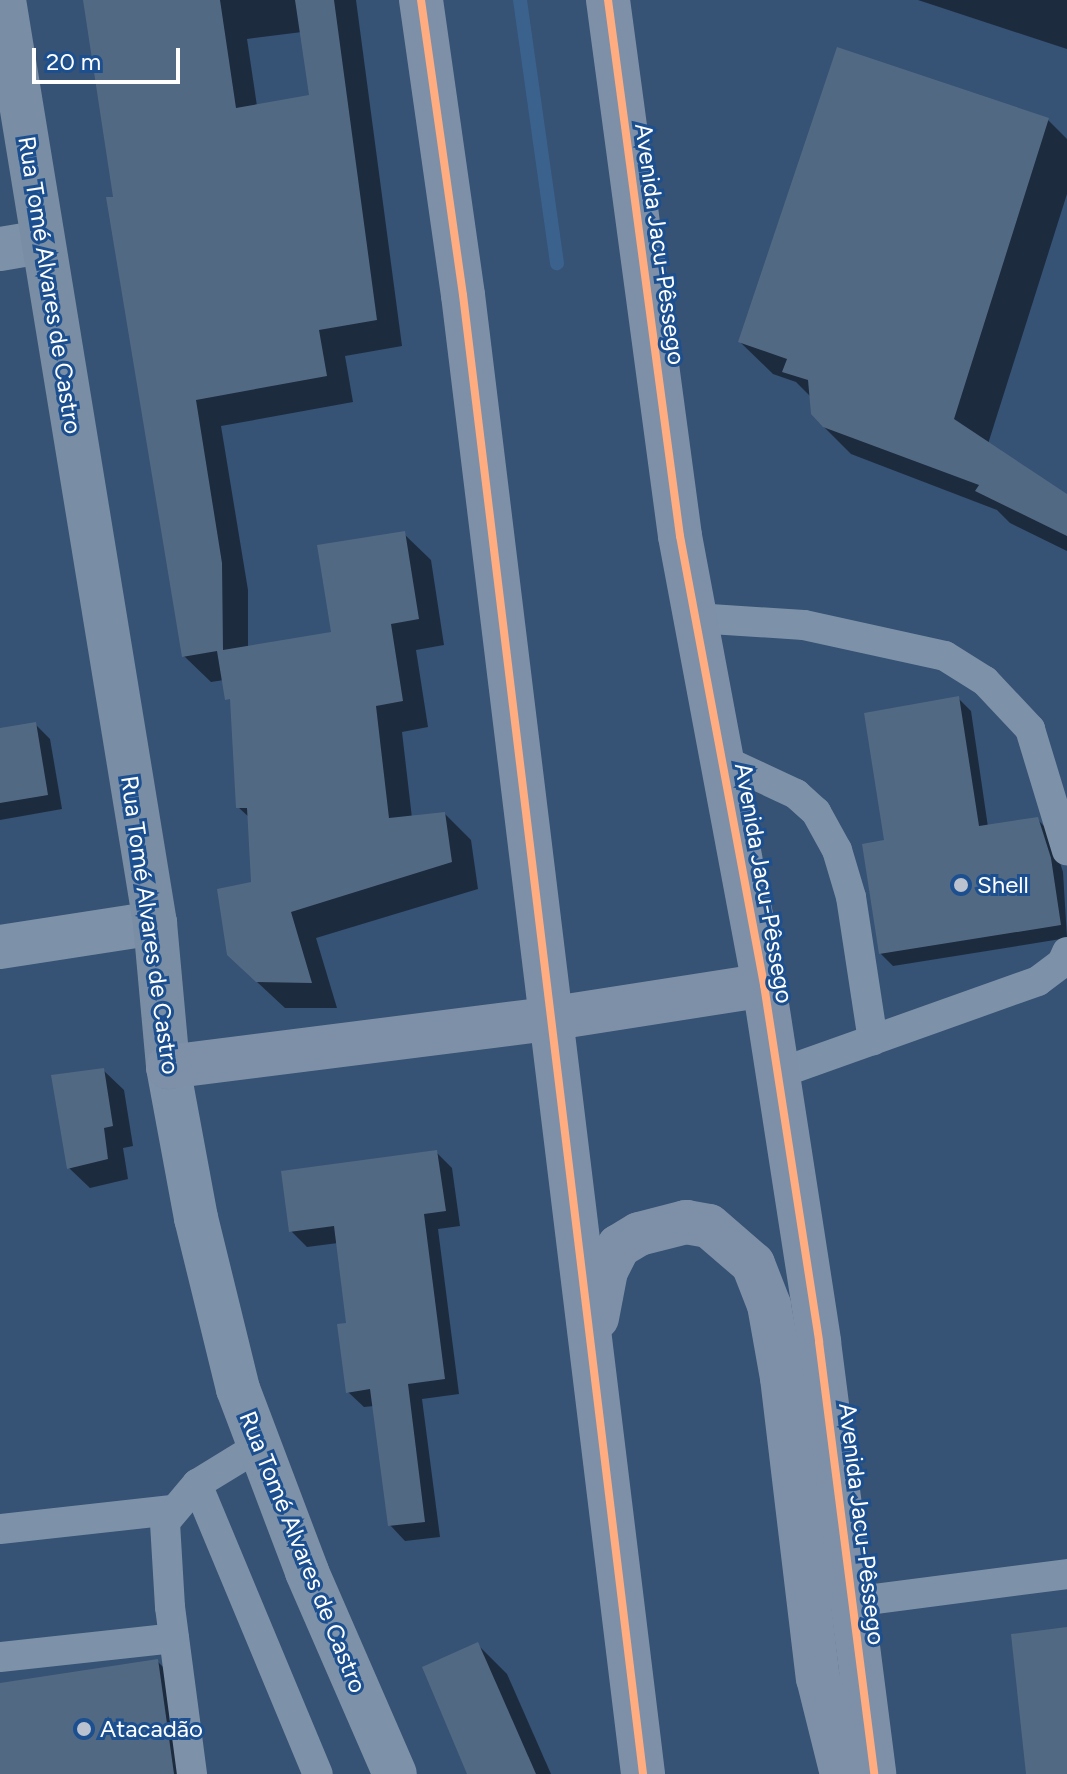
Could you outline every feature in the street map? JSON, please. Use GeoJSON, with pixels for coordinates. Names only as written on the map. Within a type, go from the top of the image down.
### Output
{"type":"FeatureCollection","features":[{"type":"Feature","properties":{"kind":"highway"},"geometry":{"type":"LineString","coordinates":[[421,0],[463,295],[548,1019],[643,1774]]}},
{"type":"Feature","properties":{"kind":"highway","name":"Avenida Jacu-Pêssego"},"geometry":{"type":"LineString","coordinates":[[608,0],[695,618],[764,985],[874,1774]]}},
{"type":"Feature","properties":{"kind":"highway"},"geometry":{"type":"LineString","coordinates":[[168,1067],[548,1019],[764,985]]}},
{"type":"Feature","properties":{"kind":"highway"},"geometry":{"type":"LineString","coordinates":[[593,1375],[597,1308],[606,1271],[619,1246],[639,1234],[686,1222],[709,1226],[734,1242],[753,1264],[769,1305],[782,1378],[818,1678],[842,1774]]}},
{"type":"Feature","properties":{"kind":"main road","name":"Rua Tomé Alvares de Castro"},"geometry":{"type":"LineString","coordinates":[[4,0],[21,245],[155,923],[168,1067]]}},
{"type":"Feature","properties":{"kind":"street"},"geometry":{"type":"LineString","coordinates":[[0,947],[155,923]]}},
{"type":"Feature","properties":{"kind":"street","name":"Rua Tomé Alvares de Castro"},"geometry":{"type":"LineString","coordinates":[[168,1067],[196,1218],[238,1389],[307,1572],[395,1774]]}},
{"type":"Feature","properties":{"kind":"lane"},"geometry":{"type":"LineString","coordinates":[[695,618],[804,625],[945,656],[985,681],[1030,729],[1067,851]]}},
{"type":"Feature","properties":{"kind":"lane"},"geometry":{"type":"LineString","coordinates":[[721,759],[796,794],[816,812],[830,837],[851,897],[873,1040]]}},
{"type":"Feature","properties":{"kind":"lane"},"geometry":{"type":"LineString","coordinates":[[777,1074],[1038,981],[1062,963],[1067,952]]}},
{"type":"Feature","properties":{"kind":"lane"},"geometry":{"type":"LineString","coordinates":[[192,1774],[164,1549],[172,1510],[197,1484],[259,1446]]}},
{"type":"Feature","properties":{"kind":"lane"},"geometry":{"type":"LineString","coordinates":[[197,1484],[318,1774]]}},
{"type":"Feature","properties":{"kind":"lane"},"geometry":{"type":"LineString","coordinates":[[0,1529],[172,1510]]}},
{"type":"Feature","properties":{"kind":"lane"},"geometry":{"type":"LineString","coordinates":[[852,1602],[1067,1574]]}},
{"type":"Feature","properties":{"kind":"lane"},"geometry":{"type":"LineString","coordinates":[[0,1657],[174,1638]]}},
{"type":"Feature","properties":{"kind":"building"},"geometry":{"type":"Polygon","coordinates":[[[83,0],[220,0],[236,108],[309,95],[295,0],[334,0],[377,320],[319,330],[327,376],[196,400],[222,563],[223,650],[331,632],[317,545],[405,531],[419,619],[391,624],[403,701],[376,706],[389,818],[445,812],[452,862],[291,912],[312,983],[256,982],[227,955],[217,889],[251,882],[247,808],[236,808],[230,699],[225,700],[217,651],[182,657],[106,197],[113,197],[83,0]]]}},
{"type":"Feature","properties":{"kind":"building"},"geometry":{"type":"Polygon","coordinates":[[[837,47],[1049,118],[954,419],[1067,494],[1067,536],[975,491],[979,485],[823,427],[811,414],[808,380],[782,372],[787,359],[738,342],[837,47]]]}},
{"type":"Feature","properties":{"kind":"building","name":"Shell"},"geometry":{"type":"Polygon","coordinates":[[[959,696],[979,826],[1038,817],[1051,858],[1061,925],[879,954],[862,844],[884,840],[864,713],[959,696]]]}},
{"type":"Feature","properties":{"kind":"building"},"geometry":{"type":"Polygon","coordinates":[[[36,722],[48,795],[0,803],[0,728],[36,722]]]}},
{"type":"Feature","properties":{"kind":"building"},"geometry":{"type":"Polygon","coordinates":[[[104,1068],[113,1126],[104,1128],[108,1159],[67,1169],[51,1075],[104,1068]]]}},
{"type":"Feature","properties":{"kind":"building"},"geometry":{"type":"Polygon","coordinates":[[[437,1150],[446,1211],[424,1214],[445,1379],[408,1384],[425,1522],[388,1526],[370,1389],[346,1393],[337,1324],[346,1323],[334,1226],[289,1232],[281,1171],[437,1150]]]}},
{"type":"Feature","properties":{"kind":"building"},"geometry":{"type":"Polygon","coordinates":[[[1067,1627],[1067,1774],[1026,1774],[1011,1634],[1067,1627]]]}},
{"type":"Feature","properties":{"kind":"building"},"geometry":{"type":"Polygon","coordinates":[[[478,1642],[536,1774],[467,1774],[422,1667],[478,1642]]]}},
{"type":"Feature","properties":{"kind":"building","name":"Atacadão"},"geometry":{"type":"Polygon","coordinates":[[[158,1659],[174,1774],[0,1774],[0,1683],[158,1659]]]}},
{"type":"Feature","properties":{"kind":"waterway"},"geometry":{"type":"LineString","coordinates":[[520,0],[557,263]]}},
{"type":"Feature","properties":{"kind":"cycle path"},"geometry":{"type":"LineString","coordinates":[[421,0],[463,295],[643,1774]]}},
{"type":"Feature","properties":{"kind":"cycle path"},"geometry":{"type":"LineString","coordinates":[[608,0],[680,536],[764,985],[819,1342],[874,1774]]}},
{"type":"Feature","properties":{"kind":"place","name":"Shell"},"geometry":{"type":"Point","coordinates":[961,885]}},
{"type":"Feature","properties":{"kind":"place","name":"Atacadão"},"geometry":{"type":"Point","coordinates":[84,1729]}}]}
